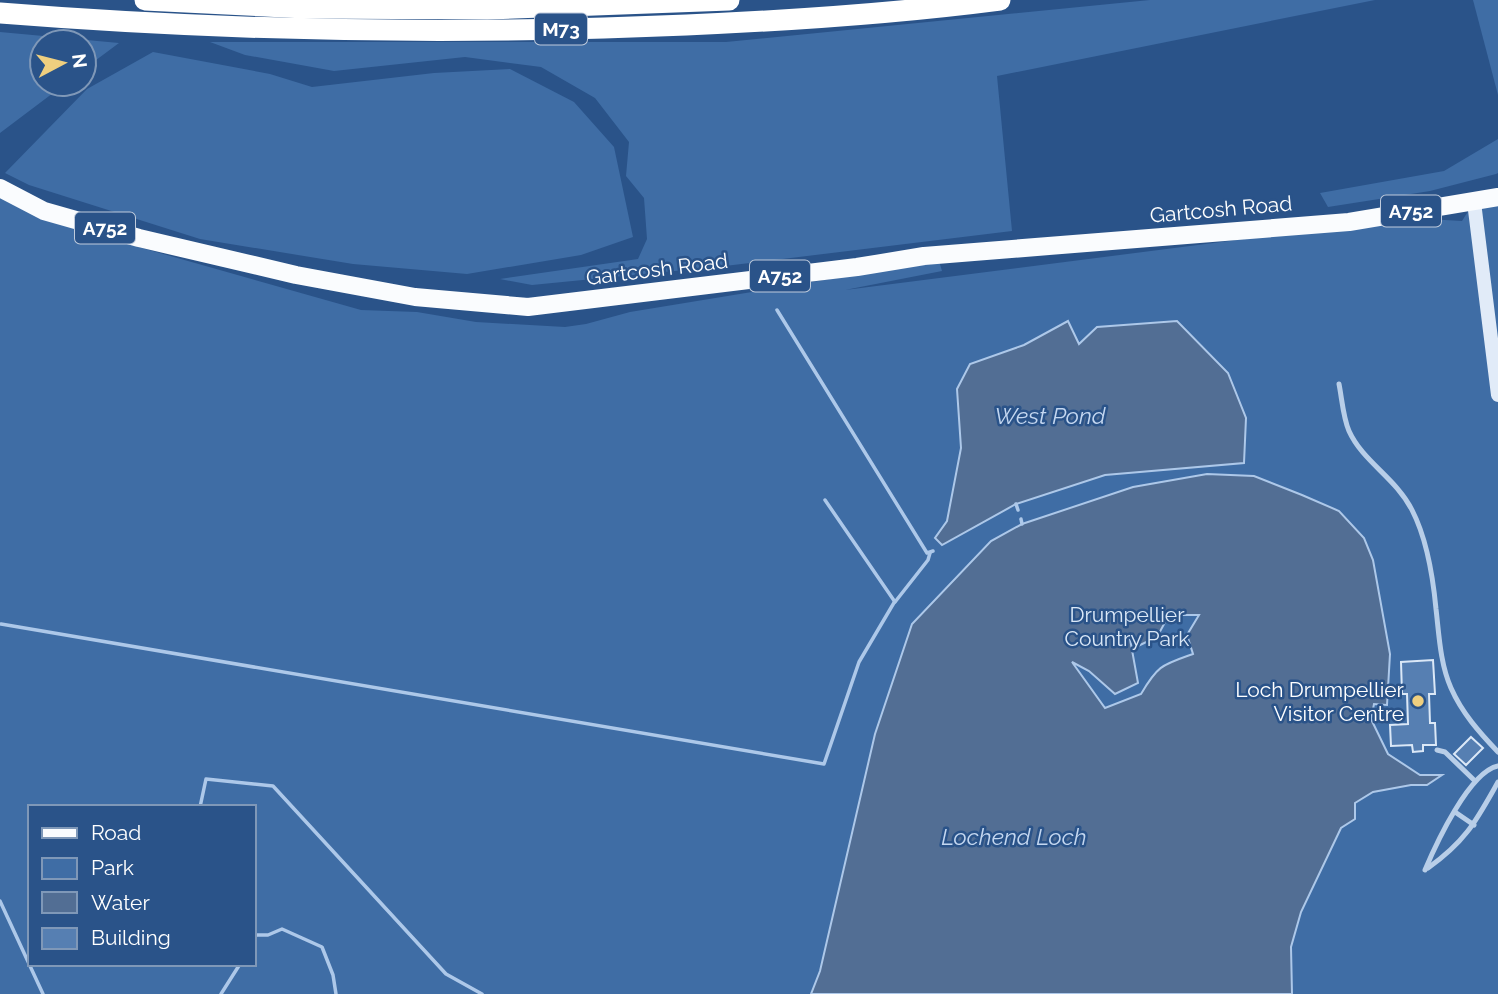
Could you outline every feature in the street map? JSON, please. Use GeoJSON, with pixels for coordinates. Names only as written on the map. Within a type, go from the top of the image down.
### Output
{"type":"FeatureCollection","features":[{"type":"Feature","properties":{"kind":"highway","name":"M73"},"geometry":{"type":"LineString","coordinates":[[145,0],[305,8],[486,9],[729,0]]}},
{"type":"Feature","properties":{"kind":"highway","name":"M73"},"geometry":{"type":"LineString","coordinates":[[0,13],[121,22],[284,29],[478,32],[712,25],[947,7],[1000,0]]}},
{"type":"Feature","properties":{"kind":"main road","name":"Gartcosh Road"},"geometry":{"type":"LineString","coordinates":[[0,188],[44,211],[139,238],[296,275],[415,297],[528,307],[857,267],[924,256],[1349,222],[1498,197]]}},
{"type":"Feature","properties":{"kind":"street"},"geometry":{"type":"LineString","coordinates":[[1474,202],[1498,395]]}},
{"type":"Feature","properties":{"kind":"lane"},"geometry":{"type":"LineString","coordinates":[[1339,384],[1348,429],[1356,442],[1399,487],[1413,511],[1425,545],[1436,604],[1440,645],[1449,685],[1466,718],[1498,752]]}},
{"type":"Feature","properties":{"kind":"lane"},"geometry":{"type":"LineString","coordinates":[[1437,750],[1445,752],[1475,781]]}},
{"type":"Feature","properties":{"kind":"lane"},"geometry":{"type":"LineString","coordinates":[[1498,766],[1492,767],[1475,781],[1441,832],[1425,870],[1451,851],[1474,825],[1498,782]]}},
{"type":"Feature","properties":{"kind":"lane"},"geometry":{"type":"LineString","coordinates":[[1455,813],[1474,825]]}},
{"type":"Feature","properties":{"kind":"green space"},"geometry":{"type":"Polygon","coordinates":[[[1150,0],[1375,0],[997,76],[1012,231],[725,266],[532,285],[500,279],[638,259],[647,239],[644,198],[626,176],[629,142],[595,98],[541,67],[465,57],[334,71],[245,55],[210,42],[726,42],[1150,0]]]}},
{"type":"Feature","properties":{"kind":"green space"},"geometry":{"type":"Polygon","coordinates":[[[1473,0],[1498,0],[1498,95],[1473,0]]]}},
{"type":"Feature","properties":{"kind":"green space"},"geometry":{"type":"Polygon","coordinates":[[[0,32],[28,35],[28,98],[46,98],[0,133],[0,32]]]}},
{"type":"Feature","properties":{"kind":"green space"},"geometry":{"type":"Polygon","coordinates":[[[98,41],[119,43],[98,59],[98,41]]]}},
{"type":"Feature","properties":{"kind":"green space"},"geometry":{"type":"Polygon","coordinates":[[[153,52],[270,74],[312,87],[434,73],[510,69],[574,102],[614,147],[633,237],[581,255],[467,274],[353,264],[200,239],[29,185],[5,173],[78,98],[98,98],[98,83],[153,52]]]}},
{"type":"Feature","properties":{"kind":"green space"},"geometry":{"type":"Polygon","coordinates":[[[1498,139],[1496,174],[1430,191],[1328,207],[1320,193],[1444,171],[1498,139]]]}},
{"type":"Feature","properties":{"kind":"green space","name":"Drumpellier Country Park"},"geometry":{"type":"Polygon","coordinates":[[[0,195],[75,229],[361,310],[417,312],[476,322],[565,327],[630,312],[939,261],[942,271],[845,290],[1410,218],[1462,221],[1474,202],[1498,196],[1498,994],[0,994],[0,195]]]}},
{"type":"Feature","properties":{"kind":"water","name":"West Pond"},"geometry":{"type":"Polygon","coordinates":[[[1068,321],[1079,344],[1097,327],[1177,321],[1228,373],[1246,418],[1244,463],[1105,475],[1016,504],[942,545],[935,538],[947,521],[961,448],[957,389],[970,364],[1024,345],[1068,321]]]}},
{"type":"Feature","properties":{"kind":"water","name":"Lochend Loch"},"geometry":{"type":"Polygon","coordinates":[[[1207,474],[1254,476],[1339,511],[1364,538],[1373,560],[1390,654],[1387,705],[1374,704],[1371,719],[1388,754],[1420,775],[1442,775],[1427,785],[1373,792],[1355,803],[1355,819],[1341,828],[1301,912],[1291,947],[1292,994],[811,994],[820,971],[875,734],[912,624],[991,541],[1022,524],[1133,487],[1207,474]],[[1169,615],[1157,637],[1138,646],[1130,639],[1138,683],[1115,694],[1089,671],[1072,662],[1105,708],[1141,694],[1162,667],[1193,654],[1187,635],[1199,615],[1169,615]]]}},
{"type":"Feature","properties":{"kind":"building","name":"Loch Drumpellier Visitor Centre"},"geometry":{"type":"Polygon","coordinates":[[[1433,660],[1435,694],[1429,694],[1430,723],[1435,723],[1436,745],[1423,745],[1423,751],[1413,752],[1412,745],[1391,746],[1390,725],[1408,724],[1407,694],[1402,694],[1401,662],[1433,660]]]}},
{"type":"Feature","properties":{"kind":"building"},"geometry":{"type":"Polygon","coordinates":[[[1471,737],[1483,748],[1466,765],[1454,754],[1471,737]]]}},
{"type":"Feature","properties":{"kind":"waterway"},"geometry":{"type":"LineString","coordinates":[[777,310],[927,553],[933,551]]}},
{"type":"Feature","properties":{"kind":"waterway"},"geometry":{"type":"LineString","coordinates":[[825,500],[895,602],[928,560],[930,553]]}},
{"type":"Feature","properties":{"kind":"waterway"},"geometry":{"type":"LineString","coordinates":[[1016,504],[1018,510]]}},
{"type":"Feature","properties":{"kind":"waterway"},"geometry":{"type":"LineString","coordinates":[[1021,519],[1022,524]]}},
{"type":"Feature","properties":{"kind":"waterway"},"geometry":{"type":"LineString","coordinates":[[1,624],[824,764],[859,662],[895,601]]}},
{"type":"Feature","properties":{"kind":"waterway"},"geometry":{"type":"LineString","coordinates":[[200,805],[206,779],[273,786],[446,974],[482,994]]}},
{"type":"Feature","properties":{"kind":"waterway"},"geometry":{"type":"LineString","coordinates":[[0,901],[28,962]]}},
{"type":"Feature","properties":{"kind":"waterway"},"geometry":{"type":"LineString","coordinates":[[256,935],[268,935],[282,929],[322,947],[333,975],[336,994]]}},
{"type":"Feature","properties":{"kind":"waterway"},"geometry":{"type":"LineString","coordinates":[[30,966],[43,994]]}},
{"type":"Feature","properties":{"kind":"waterway"},"geometry":{"type":"LineString","coordinates":[[221,994],[239,966]]}},
{"type":"Feature","properties":{"kind":"place","name":"Loch Drumpellier Visitor Centre"},"geometry":{"type":"Point","coordinates":[1418,701]}}]}
